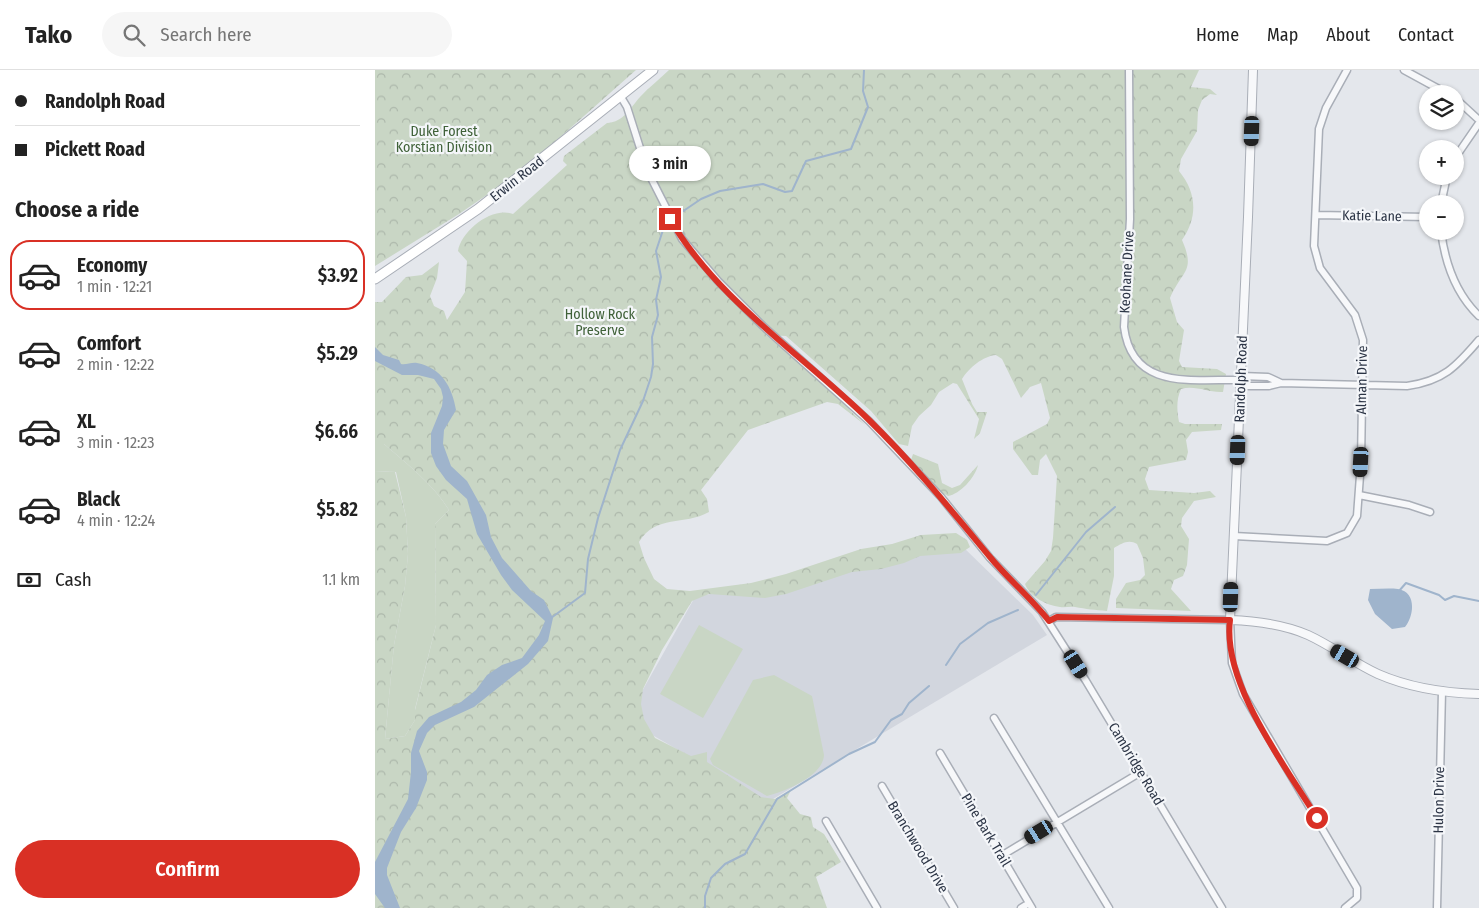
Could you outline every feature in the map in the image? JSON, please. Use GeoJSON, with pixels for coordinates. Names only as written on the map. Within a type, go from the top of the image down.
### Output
{"type":"FeatureCollection","features":[{"type":"Feature","properties":{"kind":"main road","name":"Erwin Road"},"geometry":{"type":"LineString","coordinates":[[375,279],[478,209],[653,70]]}},
{"type":"Feature","properties":{"kind":"street","name":"Keohane Drive"},"geometry":{"type":"LineString","coordinates":[[1129,70],[1130,219],[1124,327],[1126,342],[1131,354],[1141,366],[1154,374],[1169,378],[1241,381],[1269,386],[1281,383],[1407,386],[1424,384],[1441,377],[1460,363],[1479,340]]}},
{"type":"Feature","properties":{"kind":"street","name":"Randolph Road"},"geometry":{"type":"LineString","coordinates":[[1253,70],[1230,620],[1231,654],[1240,686],[1353,879],[1357,896],[1353,903],[1345,908]]}},
{"type":"Feature","properties":{"kind":"street","name":"Alman Drive"},"geometry":{"type":"LineString","coordinates":[[1234,536],[1316,542],[1335,540],[1352,528],[1357,516],[1363,385],[1362,333],[1351,309],[1317,262],[1315,246],[1319,129],[1326,108],[1347,70]]}},
{"type":"Feature","properties":{"kind":"street"},"geometry":{"type":"LineString","coordinates":[[1404,70],[1432,85]]}},
{"type":"Feature","properties":{"kind":"street","name":"Cambridge Road"},"geometry":{"type":"LineString","coordinates":[[621,97],[627,107],[651,178],[670,219],[695,257],[763,326],[869,420],[941,497],[990,558],[1049,621],[1222,908]]}},
{"type":"Feature","properties":{"kind":"street"},"geometry":{"type":"LineString","coordinates":[[1464,107],[1479,122],[1464,144]]}},
{"type":"Feature","properties":{"kind":"street","name":"Katie Lane"},"geometry":{"type":"LineString","coordinates":[[1315,215],[1419,217]]}},
{"type":"Feature","properties":{"kind":"street"},"geometry":{"type":"LineString","coordinates":[[1442,240],[1444,253],[1451,274],[1463,296],[1479,316]]}},
{"type":"Feature","properties":{"kind":"street","name":"Keohane Drive"},"geometry":{"type":"LineString","coordinates":[[1241,381],[1268,377],[1281,383]]}},
{"type":"Feature","properties":{"kind":"street"},"geometry":{"type":"LineString","coordinates":[[1359,495],[1409,505],[1430,512]]}},
{"type":"Feature","properties":{"kind":"street"},"geometry":{"type":"LineString","coordinates":[[1049,621],[1057,617],[1230,620],[1265,623],[1298,631],[1381,675],[1404,683],[1442,692],[1479,694]]}},
{"type":"Feature","properties":{"kind":"street","name":"Hulon Drive"},"geometry":{"type":"LineString","coordinates":[[1437,908],[1442,692]]}},
{"type":"Feature","properties":{"kind":"street"},"geometry":{"type":"LineString","coordinates":[[994,718],[1109,908]]}},
{"type":"Feature","properties":{"kind":"street","name":"Pine Bark Trail"},"geometry":{"type":"LineString","coordinates":[[939,753],[1031,906]]}},
{"type":"Feature","properties":{"kind":"street"},"geometry":{"type":"LineString","coordinates":[[1001,856],[1141,772]]}},
{"type":"Feature","properties":{"kind":"street","name":"Branchwood Drive"},"geometry":{"type":"LineString","coordinates":[[882,786],[954,908]]}},
{"type":"Feature","properties":{"kind":"street"},"geometry":{"type":"LineString","coordinates":[[826,821],[877,908]]}},
{"type":"Feature","properties":{"kind":"street"},"geometry":{"type":"LineString","coordinates":[[1021,908],[1031,906]]}},
{"type":"Feature","properties":{"kind":"shaded area"},"geometry":{"type":"Polygon","coordinates":[[[961,545],[1033,615],[1047,635],[768,802],[642,729],[636,702],[695,597],[961,545]]]}},
{"type":"Feature","properties":{"kind":"green space","name":"Duke Forest Korstian Division"},"geometry":{"type":"Polygon","coordinates":[[[375,70],[636,70],[523,170],[459,214],[375,266],[375,70]]]}},
{"type":"Feature","properties":{"kind":"green space","name":"Hollow Rock Preserve"},"geometry":{"type":"Polygon","coordinates":[[[669,70],[1199,70],[1191,87],[1210,89],[1217,95],[1210,94],[1202,100],[1198,110],[1197,131],[1181,159],[1179,171],[1185,179],[1192,196],[1193,214],[1191,223],[1182,240],[1188,265],[1170,298],[1177,322],[1184,330],[1179,361],[1182,367],[1217,369],[1226,374],[1223,392],[1192,388],[1181,389],[1177,406],[1179,422],[1185,424],[1222,424],[1221,430],[1192,432],[1186,440],[1188,452],[1186,460],[1149,467],[1145,479],[1149,490],[1194,493],[1210,491],[1216,497],[1194,501],[1182,518],[1181,526],[1189,539],[1187,565],[1183,576],[1174,580],[1171,589],[1191,611],[1116,608],[1116,599],[1126,583],[1140,580],[1145,575],[1143,558],[1137,544],[1131,542],[1123,543],[1114,548],[1114,576],[1107,611],[1055,606],[1039,600],[1027,589],[1025,584],[1051,551],[1057,476],[1046,454],[1040,460],[1038,475],[1032,475],[1013,449],[1013,442],[1047,424],[1050,418],[1041,383],[1030,387],[1021,398],[1002,359],[996,355],[981,360],[962,379],[977,412],[987,412],[980,433],[974,439],[979,419],[957,384],[953,383],[939,392],[931,405],[919,416],[912,426],[908,446],[899,444],[871,411],[786,336],[766,335],[819,380],[865,425],[838,404],[827,402],[748,430],[701,490],[707,499],[709,512],[690,519],[654,527],[639,542],[654,579],[667,589],[690,591],[751,583],[786,574],[861,549],[892,544],[921,535],[956,533],[967,540],[970,547],[961,553],[920,556],[904,563],[881,569],[852,572],[786,594],[765,598],[709,594],[692,601],[662,650],[643,689],[641,704],[644,719],[655,738],[691,756],[707,752],[707,762],[761,797],[775,799],[791,790],[787,798],[800,814],[811,817],[813,827],[824,834],[841,862],[816,877],[827,908],[375,908],[375,471],[395,472],[406,517],[408,554],[405,586],[394,645],[385,739],[405,736],[415,720],[415,710],[436,625],[435,524],[449,510],[427,483],[410,467],[384,444],[375,444],[375,302],[382,302],[406,277],[422,275],[439,262],[437,278],[430,296],[434,306],[444,311],[447,320],[465,292],[467,261],[458,251],[460,243],[471,228],[487,217],[496,214],[505,212],[513,214],[567,165],[563,161],[564,156],[607,123],[622,117],[643,93],[669,70]]]}},
{"type":"Feature","properties":{"kind":"green space"},"geometry":{"type":"Polygon","coordinates":[[[375,444],[384,444],[410,467],[427,483],[449,510],[435,524],[436,625],[415,709],[415,720],[405,736],[385,739],[394,645],[405,586],[408,554],[406,517],[396,472],[375,471],[375,444]]]}},
{"type":"Feature","properties":{"kind":"green space"},"geometry":{"type":"Polygon","coordinates":[[[913,454],[938,464],[942,483],[952,488],[960,485],[978,465],[974,475],[966,485],[953,495],[948,496],[939,491],[911,460],[913,454]]]}},
{"type":"Feature","properties":{"kind":"green space"},"geometry":{"type":"Polygon","coordinates":[[[699,625],[743,649],[703,718],[660,694],[699,625]]]}},
{"type":"Feature","properties":{"kind":"green space"},"geometry":{"type":"Polygon","coordinates":[[[774,675],[812,696],[824,755],[822,763],[811,776],[793,786],[767,796],[713,765],[710,759],[753,680],[774,675]]]}},
{"type":"Feature","properties":{"kind":"water"},"geometry":{"type":"Polygon","coordinates":[[[375,347],[383,355],[399,360],[401,364],[415,363],[433,369],[448,386],[456,410],[444,430],[443,444],[451,466],[467,481],[486,515],[491,537],[502,558],[531,591],[544,600],[553,618],[548,641],[528,664],[474,707],[435,725],[427,733],[419,751],[427,772],[427,780],[416,808],[401,832],[387,868],[387,875],[400,908],[385,908],[375,894],[375,862],[408,799],[411,753],[417,731],[429,717],[461,702],[476,690],[487,675],[502,665],[522,658],[539,635],[545,621],[512,590],[501,575],[477,534],[467,499],[446,480],[436,466],[431,453],[431,433],[442,406],[443,397],[441,389],[434,379],[418,375],[402,375],[375,361],[375,347]]]}},
{"type":"Feature","properties":{"kind":"water"},"geometry":{"type":"Polygon","coordinates":[[[1370,589],[1398,589],[1408,595],[1411,599],[1412,611],[1405,627],[1392,629],[1375,614],[1368,600],[1370,589]]]}},
{"type":"Feature","properties":{"kind":"waterway"},"geometry":{"type":"LineString","coordinates":[[676,216],[701,199],[720,191],[763,184],[785,192],[792,191],[806,161],[851,149],[868,107],[863,91],[864,70]]}},
{"type":"Feature","properties":{"kind":"waterway"},"geometry":{"type":"LineString","coordinates":[[551,618],[585,593],[588,559],[598,518],[620,450],[643,401],[651,377],[653,364],[652,337],[658,315],[656,300],[661,277],[656,251],[665,224]]}},
{"type":"Feature","properties":{"kind":"waterway"},"geometry":{"type":"LineString","coordinates":[[1036,595],[1086,532],[1115,507]]}},
{"type":"Feature","properties":{"kind":"waterway"},"geometry":{"type":"LineString","coordinates":[[1399,591],[1406,583],[1439,595],[1445,600],[1454,596],[1479,601]]}},
{"type":"Feature","properties":{"kind":"waterway"},"geometry":{"type":"LineString","coordinates":[[946,665],[960,644],[988,623],[1018,610]]}},
{"type":"Feature","properties":{"kind":"waterway"},"geometry":{"type":"LineString","coordinates":[[705,908],[705,896],[711,878],[725,864],[745,854],[777,799],[849,754],[875,742],[891,720],[902,714],[909,703],[929,686]]}},
{"type":"Feature","properties":{"kind":"route"},"geometry":{"type":"LineString","coordinates":[[670,219],[695,257],[763,326],[869,420],[941,497],[990,558],[1049,621],[1057,617],[1230,620],[1231,654],[1234,671],[1240,686],[1254,714],[1317,818]]}}]}
